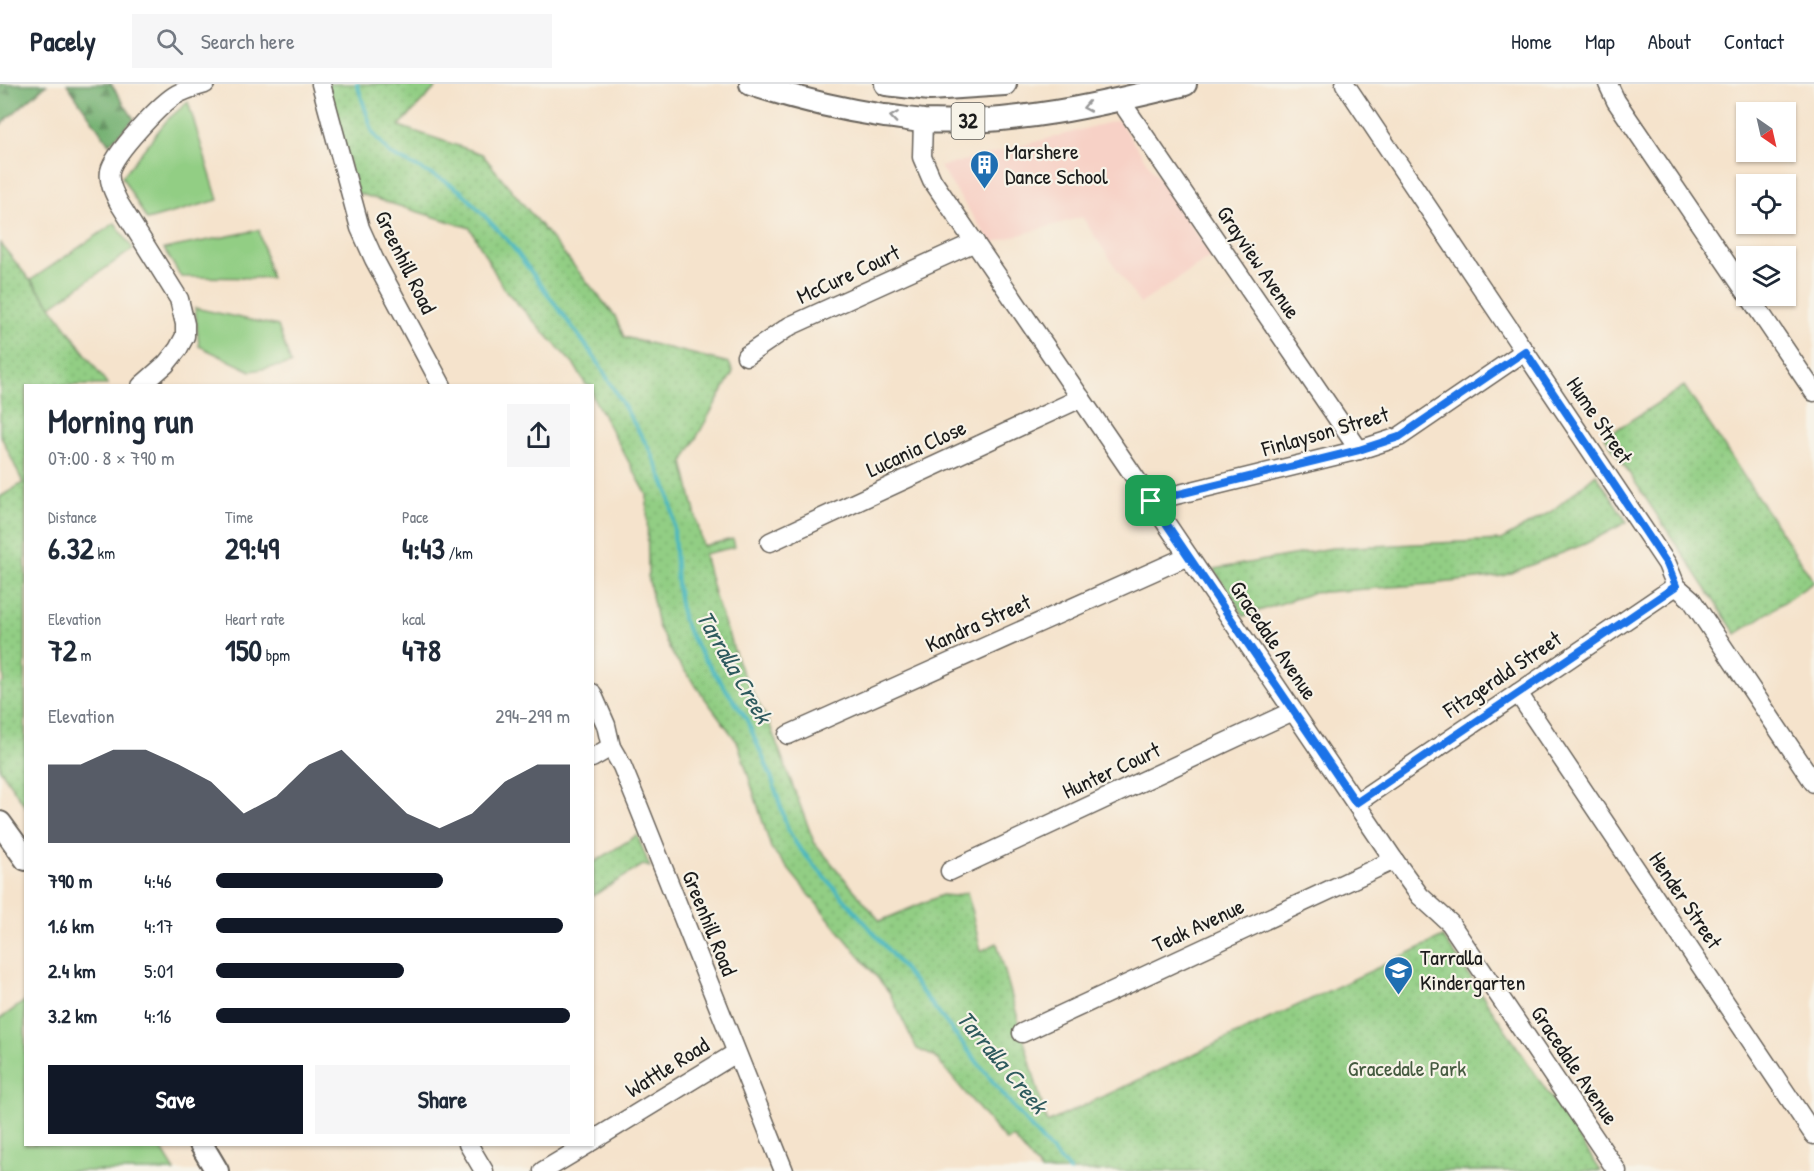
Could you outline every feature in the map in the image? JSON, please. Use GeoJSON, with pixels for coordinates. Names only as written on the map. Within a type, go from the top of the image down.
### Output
{"type":"FeatureCollection","features":[{"type":"Feature","properties":{"kind":"main road","name":"32"},"geometry":{"type":"LineString","coordinates":[[751,84],[838,109],[923,121],[1021,118],[1116,92],[1185,84]]}},
{"type":"Feature","properties":{"kind":"main road","name":"32"},"geometry":{"type":"LineString","coordinates":[[886,84],[930,89],[1004,84]]}},
{"type":"Feature","properties":{"kind":"main road"},"geometry":{"type":"LineString","coordinates":[[0,823],[24,856]]}},
{"type":"Feature","properties":{"kind":"main road"},"geometry":{"type":"LineString","coordinates":[[202,1146],[217,1171]]}},
{"type":"Feature","properties":{"kind":"street"},"geometry":{"type":"LineString","coordinates":[[143,384],[166,363],[178,348],[185,336],[185,324],[179,299],[119,203],[113,190],[110,172],[113,163],[136,133],[167,101],[188,89],[205,84]]}},
{"type":"Feature","properties":{"kind":"street","name":"Greenhill Road"},"geometry":{"type":"LineString","coordinates":[[321,84],[360,228],[374,259],[441,384]]}},
{"type":"Feature","properties":{"kind":"street","name":"Hume Street"},"geometry":{"type":"LineString","coordinates":[[1345,84],[1667,564],[1676,586],[1691,599],[1814,783]]}},
{"type":"Feature","properties":{"kind":"street"},"geometry":{"type":"LineString","coordinates":[[1608,84],[1616,101],[1736,277]]}},
{"type":"Feature","properties":{"kind":"street","name":"Grayview Avenue"},"geometry":{"type":"LineString","coordinates":[[1116,92],[1359,450]]}},
{"type":"Feature","properties":{"kind":"street","name":"Gracedale Avenue"},"geometry":{"type":"LineString","coordinates":[[923,121],[922,158],[926,169],[1394,860],[1419,896],[1450,923],[1617,1171]]}},
{"type":"Feature","properties":{"kind":"street","name":"McCure Court"},"geometry":{"type":"LineString","coordinates":[[746,356],[790,326],[975,242]]}},
{"type":"Feature","properties":{"kind":"street"},"geometry":{"type":"LineString","coordinates":[[1756,306],[1814,392]]}},
{"type":"Feature","properties":{"kind":"street","name":"Finlayson Street"},"geometry":{"type":"LineString","coordinates":[[1151,501],[1359,450],[1399,437],[1525,351]]}},
{"type":"Feature","properties":{"kind":"street","name":"Lucania Close"},"geometry":{"type":"LineString","coordinates":[[770,542],[1081,398]]}},
{"type":"Feature","properties":{"kind":"street","name":"Kandra Street"},"geometry":{"type":"LineString","coordinates":[[788,735],[1188,556]]}},
{"type":"Feature","properties":{"kind":"street","name":"Fitzgerald Street"},"geometry":{"type":"LineString","coordinates":[[1356,803],[1676,586]]}},
{"type":"Feature","properties":{"kind":"street","name":"Hender Street"},"geometry":{"type":"LineString","coordinates":[[1518,693],[1814,1135]]}},
{"type":"Feature","properties":{"kind":"street","name":"Greenhill Road"},"geometry":{"type":"LineString","coordinates":[[594,698],[606,725],[611,747],[639,805],[784,1171]]}},
{"type":"Feature","properties":{"kind":"street","name":"Hunter Court"},"geometry":{"type":"LineString","coordinates":[[950,871],[1293,711]]}},
{"type":"Feature","properties":{"kind":"street"},"geometry":{"type":"LineString","coordinates":[[594,757],[611,747]]}},
{"type":"Feature","properties":{"kind":"street","name":"Teak Avenue"},"geometry":{"type":"LineString","coordinates":[[1022,1033],[1394,860]]}},
{"type":"Feature","properties":{"kind":"street","name":"Wattle Road"},"geometry":{"type":"LineString","coordinates":[[594,1141],[736,1053]]}},
{"type":"Feature","properties":{"kind":"street"},"geometry":{"type":"LineString","coordinates":[[469,1146],[484,1171]]}},
{"type":"Feature","properties":{"kind":"street"},"geometry":{"type":"LineString","coordinates":[[543,1171],[585,1146]]}},
{"type":"Feature","properties":{"kind":"shaded area"},"geometry":{"type":"Polygon","coordinates":[[[1118,120],[1212,256],[1140,304],[1082,217],[991,243],[940,167],[1118,120]]]}},
{"type":"Feature","properties":{"kind":"green space"},"geometry":{"type":"Polygon","coordinates":[[[0,84],[47,84],[0,125],[0,84]]]}},
{"type":"Feature","properties":{"kind":"green space"},"geometry":{"type":"Polygon","coordinates":[[[67,84],[111,84],[134,119],[109,144],[67,84]]]}},
{"type":"Feature","properties":{"kind":"green space","name":"Gracedale Park"},"geometry":{"type":"Polygon","coordinates":[[[327,84],[439,84],[399,126],[482,154],[615,316],[624,337],[729,363],[733,372],[683,462],[703,546],[733,539],[735,547],[704,554],[715,597],[741,670],[769,723],[814,842],[880,921],[942,895],[955,896],[967,892],[981,951],[997,943],[1047,1123],[1443,937],[1601,1171],[1041,1171],[1013,1137],[1006,1141],[935,1057],[917,1049],[889,992],[771,848],[738,743],[673,655],[658,626],[648,576],[647,495],[594,399],[594,384],[585,384],[575,366],[504,289],[470,228],[357,193],[327,84]]]}},
{"type":"Feature","properties":{"kind":"green space"},"geometry":{"type":"Polygon","coordinates":[[[188,102],[218,200],[147,220],[122,177],[167,120],[188,102]]]}},
{"type":"Feature","properties":{"kind":"green space"},"geometry":{"type":"Polygon","coordinates":[[[115,223],[133,249],[51,306],[31,280],[115,223]]]}},
{"type":"Feature","properties":{"kind":"green space"},"geometry":{"type":"Polygon","coordinates":[[[259,230],[271,278],[181,277],[164,249],[259,230]]]}},
{"type":"Feature","properties":{"kind":"green space"},"geometry":{"type":"Polygon","coordinates":[[[0,243],[51,306],[107,384],[24,384],[24,805],[0,769],[0,685],[4,682],[0,604],[0,497],[23,483],[0,434],[0,243]]]}},
{"type":"Feature","properties":{"kind":"green space"},"geometry":{"type":"Polygon","coordinates":[[[195,308],[278,326],[291,364],[251,371],[199,346],[195,308]]]}},
{"type":"Feature","properties":{"kind":"green space"},"geometry":{"type":"Polygon","coordinates":[[[1684,386],[1814,582],[1736,634],[1605,437],[1684,386]]]}},
{"type":"Feature","properties":{"kind":"green space"},"geometry":{"type":"Polygon","coordinates":[[[1596,474],[1627,522],[1585,544],[1503,576],[1312,593],[1244,616],[1214,569],[1332,548],[1501,540],[1552,511],[1596,474]]]}},
{"type":"Feature","properties":{"kind":"green space"},"geometry":{"type":"Polygon","coordinates":[[[637,835],[650,867],[643,865],[594,895],[594,862],[637,835]]]}},
{"type":"Feature","properties":{"kind":"green space"},"geometry":{"type":"Polygon","coordinates":[[[24,1002],[24,1146],[160,1146],[175,1171],[0,1171],[0,1019],[24,1002]]]}},
{"type":"Feature","properties":{"kind":"waterway","name":"Tarralla Creek"},"geometry":{"type":"LineString","coordinates":[[357,84],[373,133],[390,154],[462,192],[509,242],[596,359],[651,452],[668,492],[673,514],[677,585],[682,616],[702,655],[746,718],[771,776],[788,830],[797,845],[884,945],[998,1088],[1070,1171]]}},
{"type":"Feature","properties":{"kind":"place","name":"Marshere Dance School"},"geometry":{"type":"Point","coordinates":[984,190]}},
{"type":"Feature","properties":{"kind":"place","name":"Tarralla Kindergarten"},"geometry":{"type":"Point","coordinates":[1399,996]}},
{"type":"Feature","properties":{"kind":"route"},"geometry":{"type":"LineString","coordinates":[[1525,351],[1667,564],[1676,586],[1356,803],[1151,501],[1359,450],[1399,437],[1525,351]]}}]}
